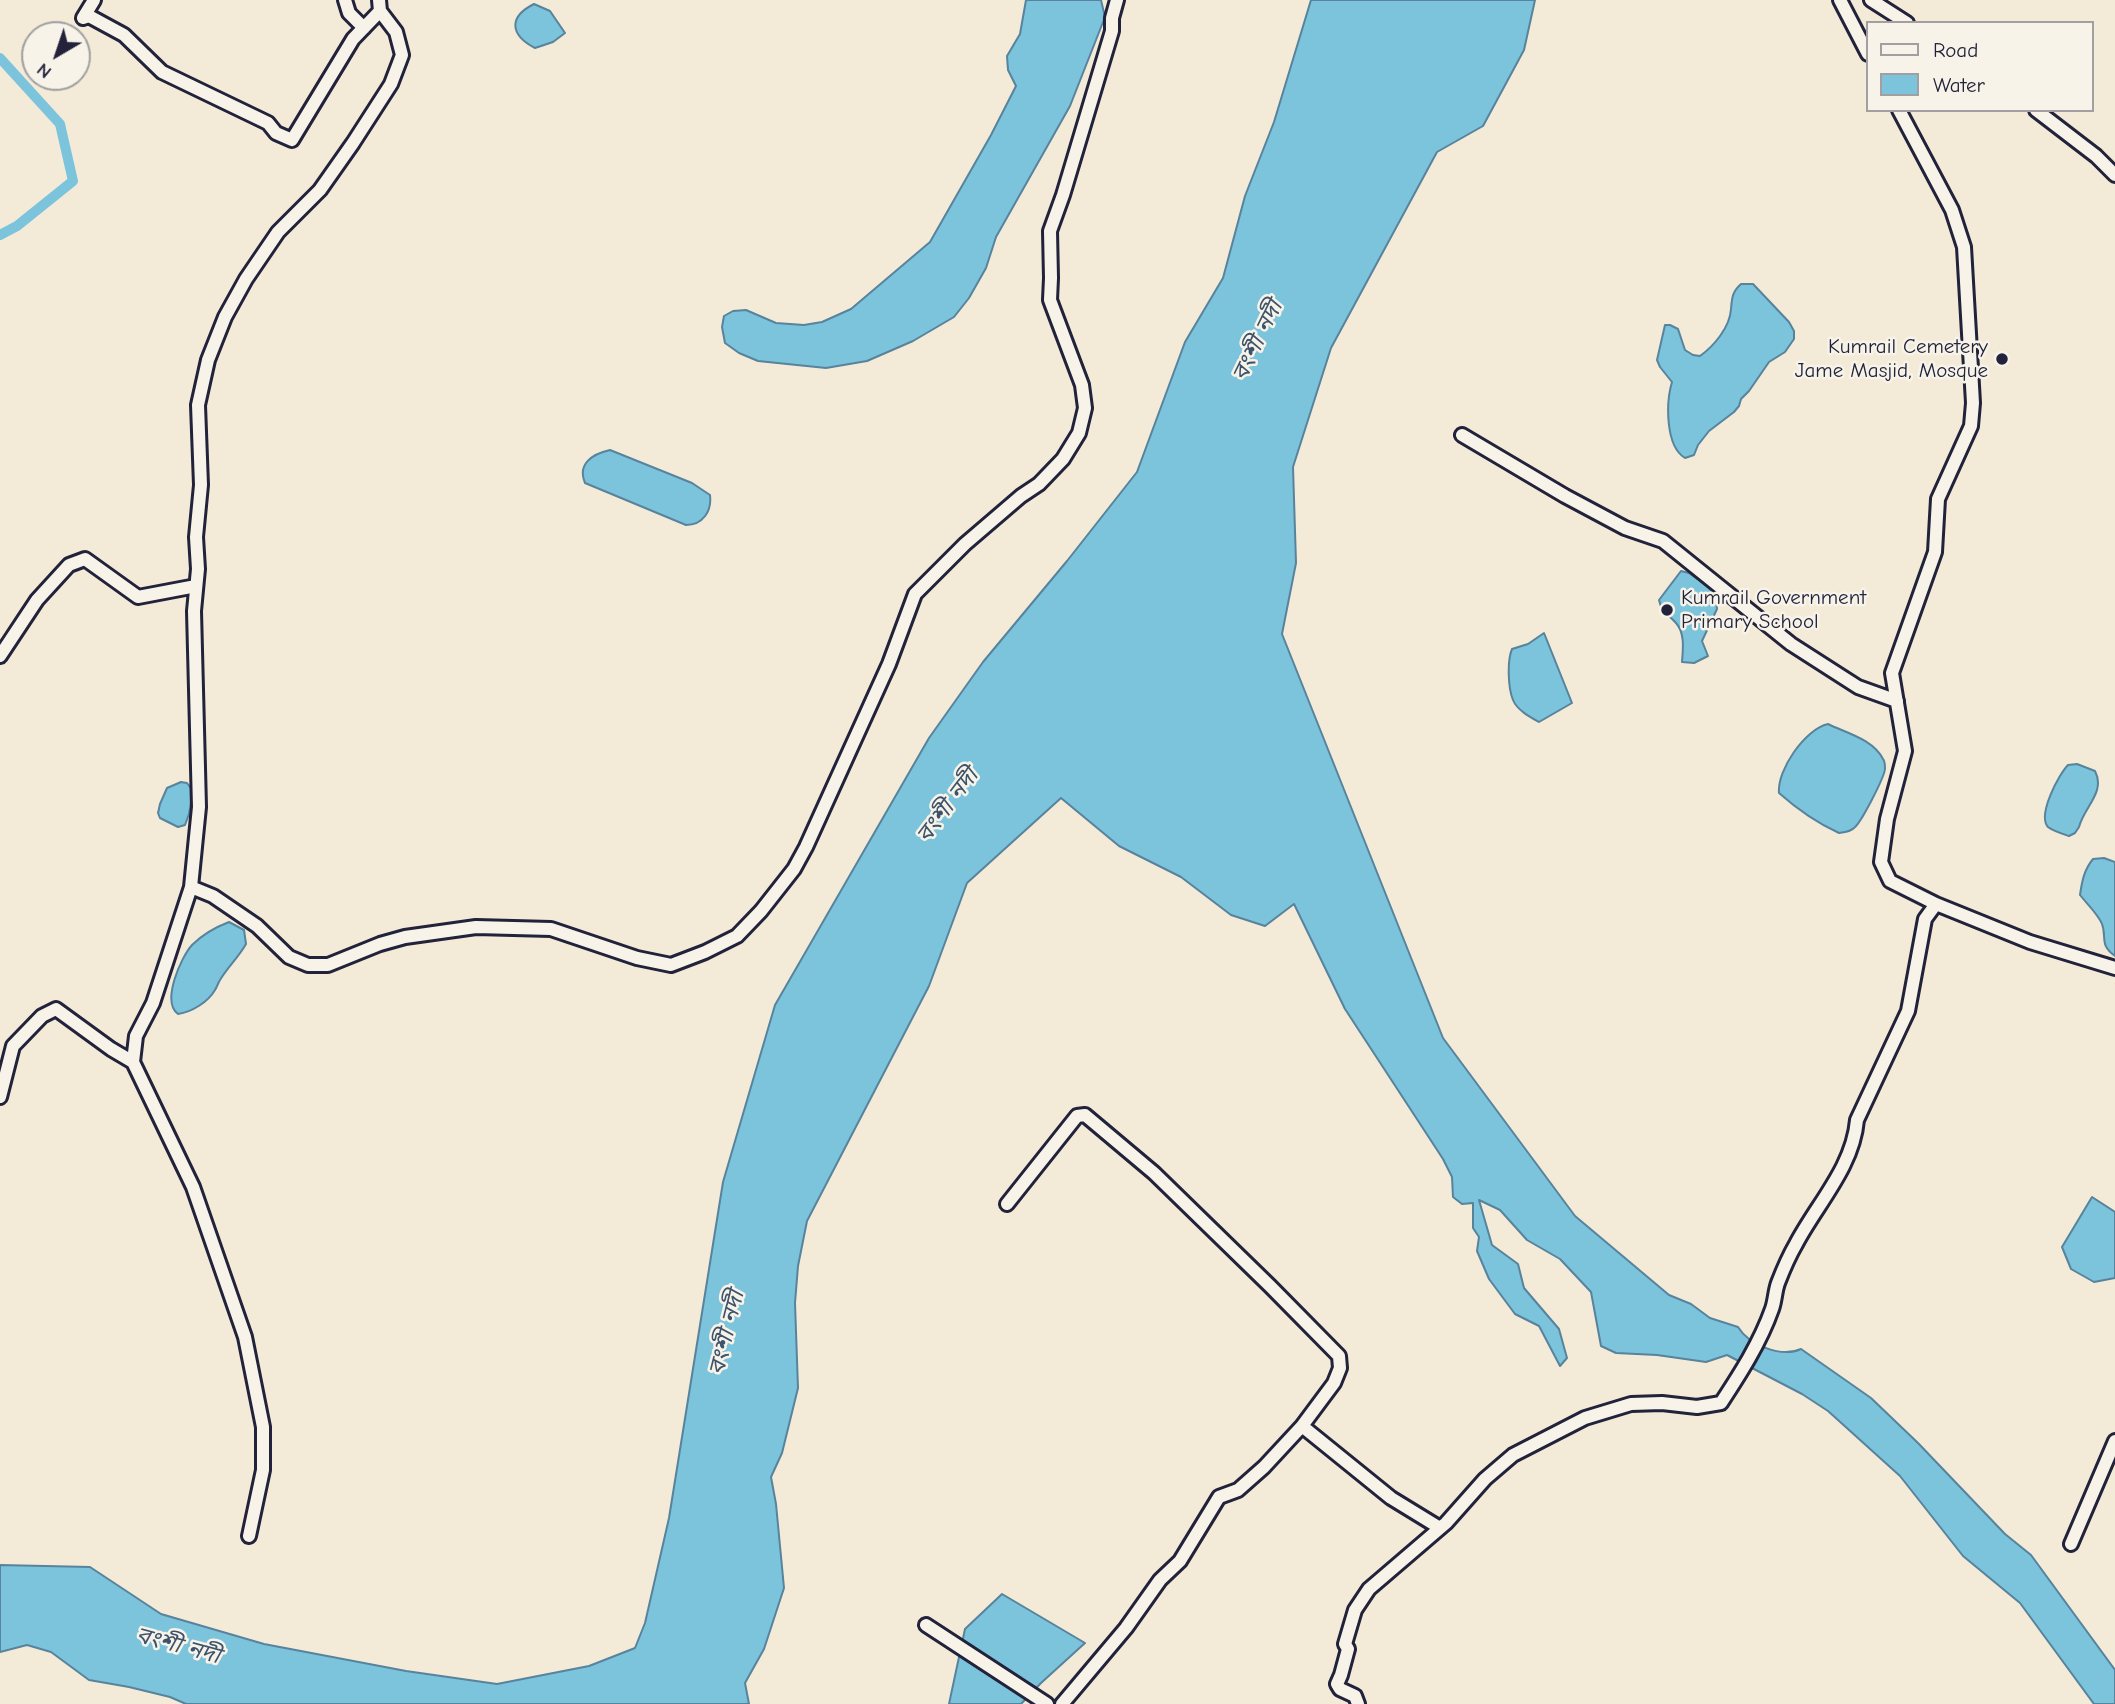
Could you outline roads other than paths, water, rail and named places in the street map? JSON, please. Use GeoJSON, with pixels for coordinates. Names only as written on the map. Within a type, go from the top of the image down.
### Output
{"type":"FeatureCollection","features":[{"type":"Feature","properties":{"kind":"street"},"geometry":{"type":"LineString","coordinates":[[94,0],[83,19],[89,16],[124,36],[162,72],[268,123],[275,133],[292,140],[353,39],[380,6],[396,32],[402,55],[391,84],[353,144],[320,190],[278,232],[225,317],[208,360],[198,404],[201,485],[194,611],[199,807],[191,887],[153,1003],[136,1036],[133,1062],[193,1187],[245,1337],[263,1427],[263,1471],[249,1536]]}},
{"type":"Feature","properties":{"kind":"street"},"geometry":{"type":"LineString","coordinates":[[345,0],[349,13],[364,28]]}},
{"type":"Feature","properties":{"kind":"street"},"geometry":{"type":"LineString","coordinates":[[191,887],[213,896],[257,926],[289,957],[308,965],[328,965],[405,937],[477,927],[551,929],[637,958],[671,965],[737,936],[794,869],[806,847],[889,664],[915,594],[965,544],[1039,484],[1063,458],[1079,433],[1085,408],[1082,385],[1050,300],[1050,231],[1112,30],[1117,0]]}},
{"type":"Feature","properties":{"kind":"street"},"geometry":{"type":"LineString","coordinates":[[1840,0],[1867,52]]}},
{"type":"Feature","properties":{"kind":"street"},"geometry":{"type":"LineString","coordinates":[[1871,0],[1904,21]]}},
{"type":"Feature","properties":{"kind":"street"},"geometry":{"type":"LineString","coordinates":[[1900,112],[1952,210],[1964,247],[1973,403],[1971,426],[1938,499],[1935,552],[1892,673],[1905,751],[1887,819],[1881,862],[1890,881],[1936,904],[2029,942],[2115,968]]}},
{"type":"Feature","properties":{"kind":"street"},"geometry":{"type":"LineString","coordinates":[[2039,112],[2096,156],[2115,175]]}},
{"type":"Feature","properties":{"kind":"street"},"geometry":{"type":"LineString","coordinates":[[1462,435],[1625,528],[1662,541],[1791,643],[1858,687],[1897,701]]}},
{"type":"Feature","properties":{"kind":"street"},"geometry":{"type":"LineString","coordinates":[[0,656],[37,600],[69,565],[85,559],[138,597],[196,586]]}},
{"type":"Feature","properties":{"kind":"street"},"geometry":{"type":"LineString","coordinates":[[1357,1704],[1354,1696],[1340,1689],[1337,1684],[1342,1675],[1348,1649],[1345,1644],[1356,1609],[1369,1589],[1440,1528],[1485,1479],[1513,1455],[1586,1418],[1631,1404],[1662,1403],[1697,1407],[1721,1404],[1746,1365],[1764,1327],[1777,1285],[1796,1244],[1843,1166],[1856,1134],[1857,1120],[1908,1011],[1925,919],[1936,904]]}},
{"type":"Feature","properties":{"kind":"street"},"geometry":{"type":"LineString","coordinates":[[0,1097],[13,1046],[42,1016],[56,1009],[133,1062]]}},
{"type":"Feature","properties":{"kind":"street"},"geometry":{"type":"LineString","coordinates":[[1007,1204],[1077,1116],[1085,1115],[1154,1173],[1339,1356],[1340,1368],[1334,1383],[1302,1426],[1264,1467],[1238,1490],[1219,1497],[1180,1561],[1160,1580],[1126,1628],[1062,1704]]}},
{"type":"Feature","properties":{"kind":"street"},"geometry":{"type":"LineString","coordinates":[[1302,1426],[1391,1498],[1440,1528]]}},
{"type":"Feature","properties":{"kind":"street"},"geometry":{"type":"LineString","coordinates":[[2071,1544],[2115,1441]]}},
{"type":"Feature","properties":{"kind":"street"},"geometry":{"type":"LineString","coordinates":[[926,1625],[1046,1704]]}},
{"type":"Feature","properties":{"kind":"water"},"geometry":{"type":"Polygon","coordinates":[[[1026,0],[1101,0],[1105,17],[1070,106],[996,237],[986,268],[969,298],[954,317],[913,341],[867,361],[826,368],[758,361],[725,343],[722,327],[724,316],[733,311],[746,310],[776,323],[804,325],[822,322],[851,309],[930,242],[1016,86],[1008,70],[1007,56],[1020,34],[1026,0]]]}},
{"type":"Feature","properties":{"kind":"water","name":"বংশী নদী"},"geometry":{"type":"Polygon","coordinates":[[[1311,0],[1535,0],[1524,50],[1483,126],[1437,152],[1331,348],[1293,467],[1296,563],[1282,634],[1443,1038],[1575,1216],[1669,1295],[1691,1304],[1710,1318],[1738,1327],[1750,1339],[1766,1348],[1784,1352],[1801,1349],[1871,1398],[1918,1443],[2005,1534],[2031,1555],[2115,1670],[2115,1704],[2094,1704],[2020,1603],[1963,1556],[1900,1476],[1828,1411],[1802,1394],[1727,1355],[1706,1362],[1616,1353],[1601,1346],[1591,1292],[1560,1259],[1527,1240],[1500,1210],[1479,1200],[1492,1245],[1518,1264],[1524,1288],[1559,1329],[1567,1358],[1560,1366],[1539,1326],[1515,1314],[1489,1279],[1477,1251],[1479,1237],[1473,1228],[1473,1203],[1462,1204],[1453,1197],[1452,1177],[1443,1159],[1345,1009],[1294,904],[1265,926],[1231,915],[1181,877],[1119,846],[1061,798],[967,883],[929,986],[807,1221],[798,1266],[795,1303],[798,1388],[782,1453],[771,1477],[784,1588],[764,1649],[745,1683],[749,1704],[186,1704],[170,1697],[89,1680],[51,1652],[27,1645],[0,1652],[0,1565],[90,1567],[161,1614],[264,1644],[406,1671],[497,1684],[589,1666],[635,1648],[645,1623],[669,1518],[723,1182],[775,1005],[929,738],[983,662],[1137,472],[1185,342],[1223,278],[1245,196],[1274,122],[1311,0]]]}},
{"type":"Feature","properties":{"kind":"water"},"geometry":{"type":"Polygon","coordinates":[[[534,4],[550,11],[565,33],[553,42],[535,48],[521,37],[515,26],[520,15],[534,4]]]}},
{"type":"Feature","properties":{"kind":"water"},"geometry":{"type":"Polygon","coordinates":[[[1741,284],[1753,284],[1789,322],[1794,331],[1794,339],[1785,352],[1769,362],[1734,412],[1709,431],[1694,455],[1685,458],[1674,444],[1669,423],[1672,382],[1657,360],[1665,325],[1678,329],[1685,350],[1700,356],[1711,347],[1724,329],[1730,316],[1733,295],[1741,284]]]}},
{"type":"Feature","properties":{"kind":"water"},"geometry":{"type":"Polygon","coordinates":[[[610,450],[692,483],[710,495],[708,512],[697,523],[686,525],[585,483],[583,470],[588,461],[597,454],[610,450]]]}},
{"type":"Feature","properties":{"kind":"water"},"geometry":{"type":"Polygon","coordinates":[[[1681,571],[1689,573],[1716,592],[1717,609],[1702,641],[1708,656],[1694,663],[1682,662],[1681,631],[1663,610],[1659,600],[1681,571]]]}},
{"type":"Feature","properties":{"kind":"water"},"geometry":{"type":"Polygon","coordinates":[[[1544,633],[1572,703],[1539,722],[1515,704],[1510,689],[1509,667],[1512,649],[1528,644],[1544,633]]]}},
{"type":"Feature","properties":{"kind":"water"},"geometry":{"type":"Polygon","coordinates":[[[1828,724],[1873,746],[1885,764],[1881,781],[1862,818],[1847,832],[1839,833],[1823,825],[1779,793],[1783,773],[1794,752],[1810,734],[1828,724]]]}},
{"type":"Feature","properties":{"kind":"water"},"geometry":{"type":"Polygon","coordinates":[[[2077,764],[2095,771],[2098,786],[2079,827],[2069,836],[2048,827],[2045,814],[2050,795],[2060,777],[2068,765],[2077,764]]]}},
{"type":"Feature","properties":{"kind":"water"},"geometry":{"type":"Polygon","coordinates":[[[181,782],[187,783],[193,791],[185,825],[178,827],[160,818],[158,813],[167,788],[181,782]]]}},
{"type":"Feature","properties":{"kind":"water"},"geometry":{"type":"Polygon","coordinates":[[[2104,858],[2115,862],[2115,956],[2105,944],[2100,920],[2080,895],[2090,863],[2093,859],[2104,858]]]}},
{"type":"Feature","properties":{"kind":"water"},"geometry":{"type":"Polygon","coordinates":[[[229,922],[244,930],[246,944],[208,999],[194,1009],[178,1014],[171,1000],[174,980],[183,959],[201,937],[229,922]]]}},
{"type":"Feature","properties":{"kind":"water"},"geometry":{"type":"Polygon","coordinates":[[[2092,1197],[2115,1212],[2115,1278],[2094,1282],[2071,1269],[2062,1247],[2092,1197]]]}},
{"type":"Feature","properties":{"kind":"water"},"geometry":{"type":"Polygon","coordinates":[[[1002,1594],[1085,1643],[1021,1704],[949,1704],[965,1629],[1002,1594]]]}},
{"type":"Feature","properties":{"kind":"waterway"},"geometry":{"type":"LineString","coordinates":[[0,58],[60,124],[73,181],[17,226],[0,235]]}},
{"type":"Feature","properties":{"kind":"place","name":"Kumrail Cemetery Jame Masjid, Mosque"},"geometry":{"type":"Point","coordinates":[2002,359]}},
{"type":"Feature","properties":{"kind":"place","name":"Kumrail Government Primary School"},"geometry":{"type":"Point","coordinates":[1667,610]}}]}
